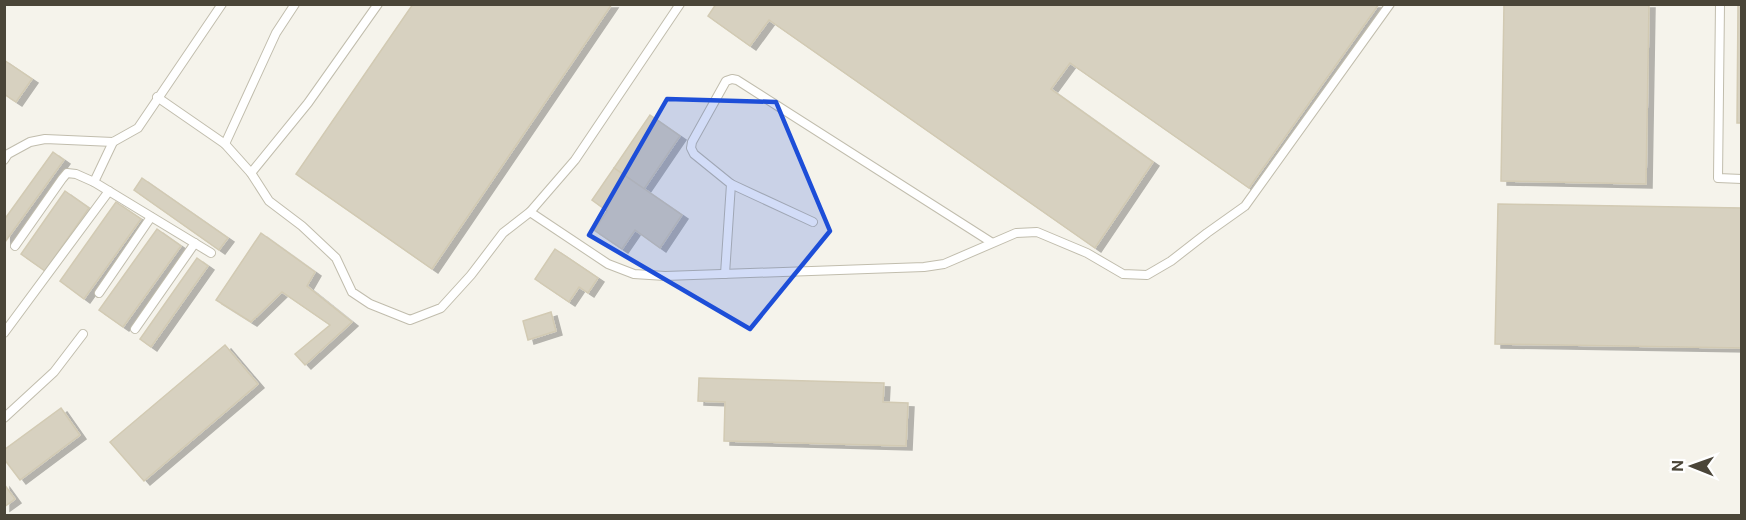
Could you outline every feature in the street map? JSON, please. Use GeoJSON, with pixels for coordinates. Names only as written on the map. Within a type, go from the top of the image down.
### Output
{"type":"FeatureCollection","features":[{"type":"Feature","properties":{"kind":"lane"},"geometry":{"type":"LineString","coordinates":[[4,160],[8,154],[30,142],[45,139],[113,142],[138,128],[222,4]]}},
{"type":"Feature","properties":{"kind":"lane"},"geometry":{"type":"LineString","coordinates":[[225,144],[276,33],[295,4]]}},
{"type":"Feature","properties":{"kind":"lane"},"geometry":{"type":"LineString","coordinates":[[251,173],[308,103],[378,4]]}},
{"type":"Feature","properties":{"kind":"lane"},"geometry":{"type":"LineString","coordinates":[[158,97],[225,144],[251,173],[269,201],[302,226],[336,258],[352,292],[370,304],[410,320],[441,308],[471,275],[503,233],[530,212],[575,160],[680,4]]}},
{"type":"Feature","properties":{"kind":"lane"},"geometry":{"type":"LineString","coordinates":[[530,212],[608,264],[634,274],[665,276],[924,267],[944,264],[1016,233],[1037,232],[1087,254],[1123,274],[1147,275],[1171,261],[1245,206],[1389,4]]}},
{"type":"Feature","properties":{"kind":"lane"},"geometry":{"type":"LineString","coordinates":[[1720,4],[1718,178],[1742,179]]}},
{"type":"Feature","properties":{"kind":"lane"},"geometry":{"type":"LineString","coordinates":[[813,222],[731,184],[694,154],[691,148],[692,142],[726,81],[737,80],[991,242]]}},
{"type":"Feature","properties":{"kind":"lane"},"geometry":{"type":"LineString","coordinates":[[94,182],[113,142]]}},
{"type":"Feature","properties":{"kind":"lane"},"geometry":{"type":"LineString","coordinates":[[15,246],[68,173],[94,182],[211,253]]}},
{"type":"Feature","properties":{"kind":"lane"},"geometry":{"type":"LineString","coordinates":[[725,274],[731,184]]}},
{"type":"Feature","properties":{"kind":"lane"},"geometry":{"type":"LineString","coordinates":[[4,333],[109,191]]}},
{"type":"Feature","properties":{"kind":"lane"},"geometry":{"type":"LineString","coordinates":[[99,293],[151,217]]}},
{"type":"Feature","properties":{"kind":"lane"},"geometry":{"type":"LineString","coordinates":[[135,329],[195,243]]}},
{"type":"Feature","properties":{"kind":"lane"},"geometry":{"type":"LineString","coordinates":[[4,418],[54,372],[83,334]]}},
{"type":"Feature","properties":{"kind":"highlighted area"},"geometry":{"type":"Polygon","coordinates":[[[667,99],[776,102],[830,231],[750,329],[589,235],[667,99]]]}},
{"type":"Feature","properties":{"kind":"building"},"geometry":{"type":"Polygon","coordinates":[[[413,4],[612,4],[432,269],[296,174],[413,4]]]}},
{"type":"Feature","properties":{"kind":"building"},"geometry":{"type":"Polygon","coordinates":[[[716,4],[1379,4],[1249,188],[1070,63],[1051,89],[1153,162],[1095,248],[769,20],[750,46],[708,16],[716,4]]]}},
{"type":"Feature","properties":{"kind":"building"},"geometry":{"type":"Polygon","coordinates":[[[1504,4],[1649,4],[1646,184],[1501,181],[1504,4]]]}},
{"type":"Feature","properties":{"kind":"building"},"geometry":{"type":"Polygon","coordinates":[[[1738,4],[1742,4],[1742,123],[1737,123],[1738,4]]]}},
{"type":"Feature","properties":{"kind":"building"},"geometry":{"type":"Polygon","coordinates":[[[4,60],[32,79],[16,102],[4,94],[4,60]]]}},
{"type":"Feature","properties":{"kind":"building"},"geometry":{"type":"Polygon","coordinates":[[[650,115],[680,136],[644,189],[614,168],[650,115]]]}},
{"type":"Feature","properties":{"kind":"building"},"geometry":{"type":"Polygon","coordinates":[[[53,152],[64,160],[5,242],[4,220],[53,152]]]}},
{"type":"Feature","properties":{"kind":"building"},"geometry":{"type":"Polygon","coordinates":[[[614,168],[682,215],[660,248],[635,230],[622,249],[594,230],[607,211],[592,200],[614,168]]]}},
{"type":"Feature","properties":{"kind":"building"},"geometry":{"type":"Polygon","coordinates":[[[142,178],[228,238],[219,250],[134,190],[142,178]]]}},
{"type":"Feature","properties":{"kind":"building"},"geometry":{"type":"Polygon","coordinates":[[[65,191],[89,208],[45,271],[21,254],[65,191]]]}},
{"type":"Feature","properties":{"kind":"building"},"geometry":{"type":"Polygon","coordinates":[[[116,202],[141,219],[84,299],[60,281],[116,202]]]}},
{"type":"Feature","properties":{"kind":"building"},"geometry":{"type":"Polygon","coordinates":[[[1498,204],[1742,208],[1742,348],[1495,344],[1498,204]]]}},
{"type":"Feature","properties":{"kind":"building"},"geometry":{"type":"Polygon","coordinates":[[[157,229],[181,246],[123,327],[99,310],[157,229]]]}},
{"type":"Feature","properties":{"kind":"building"},"geometry":{"type":"Polygon","coordinates":[[[261,233],[315,272],[307,286],[352,322],[305,365],[295,354],[330,325],[282,292],[251,322],[216,300],[261,233]]]}},
{"type":"Feature","properties":{"kind":"building"},"geometry":{"type":"Polygon","coordinates":[[[555,249],[598,278],[588,293],[579,287],[569,302],[535,279],[555,249]]]}},
{"type":"Feature","properties":{"kind":"building"},"geometry":{"type":"Polygon","coordinates":[[[197,258],[208,266],[151,347],[140,339],[197,258]]]}},
{"type":"Feature","properties":{"kind":"building"},"geometry":{"type":"Polygon","coordinates":[[[551,312],[556,331],[528,340],[523,321],[551,312]]]}},
{"type":"Feature","properties":{"kind":"building"},"geometry":{"type":"Polygon","coordinates":[[[225,345],[258,384],[144,481],[110,442],[225,345]]]}},
{"type":"Feature","properties":{"kind":"building"},"geometry":{"type":"Polygon","coordinates":[[[699,378],[884,383],[883,402],[908,403],[906,446],[724,441],[725,402],[698,401],[699,378]]]}},
{"type":"Feature","properties":{"kind":"building"},"geometry":{"type":"Polygon","coordinates":[[[61,408],[80,435],[20,480],[4,459],[4,450],[61,408]]]}},
{"type":"Feature","properties":{"kind":"building"},"geometry":{"type":"Polygon","coordinates":[[[4,484],[15,499],[4,507],[4,484]]]}}]}
